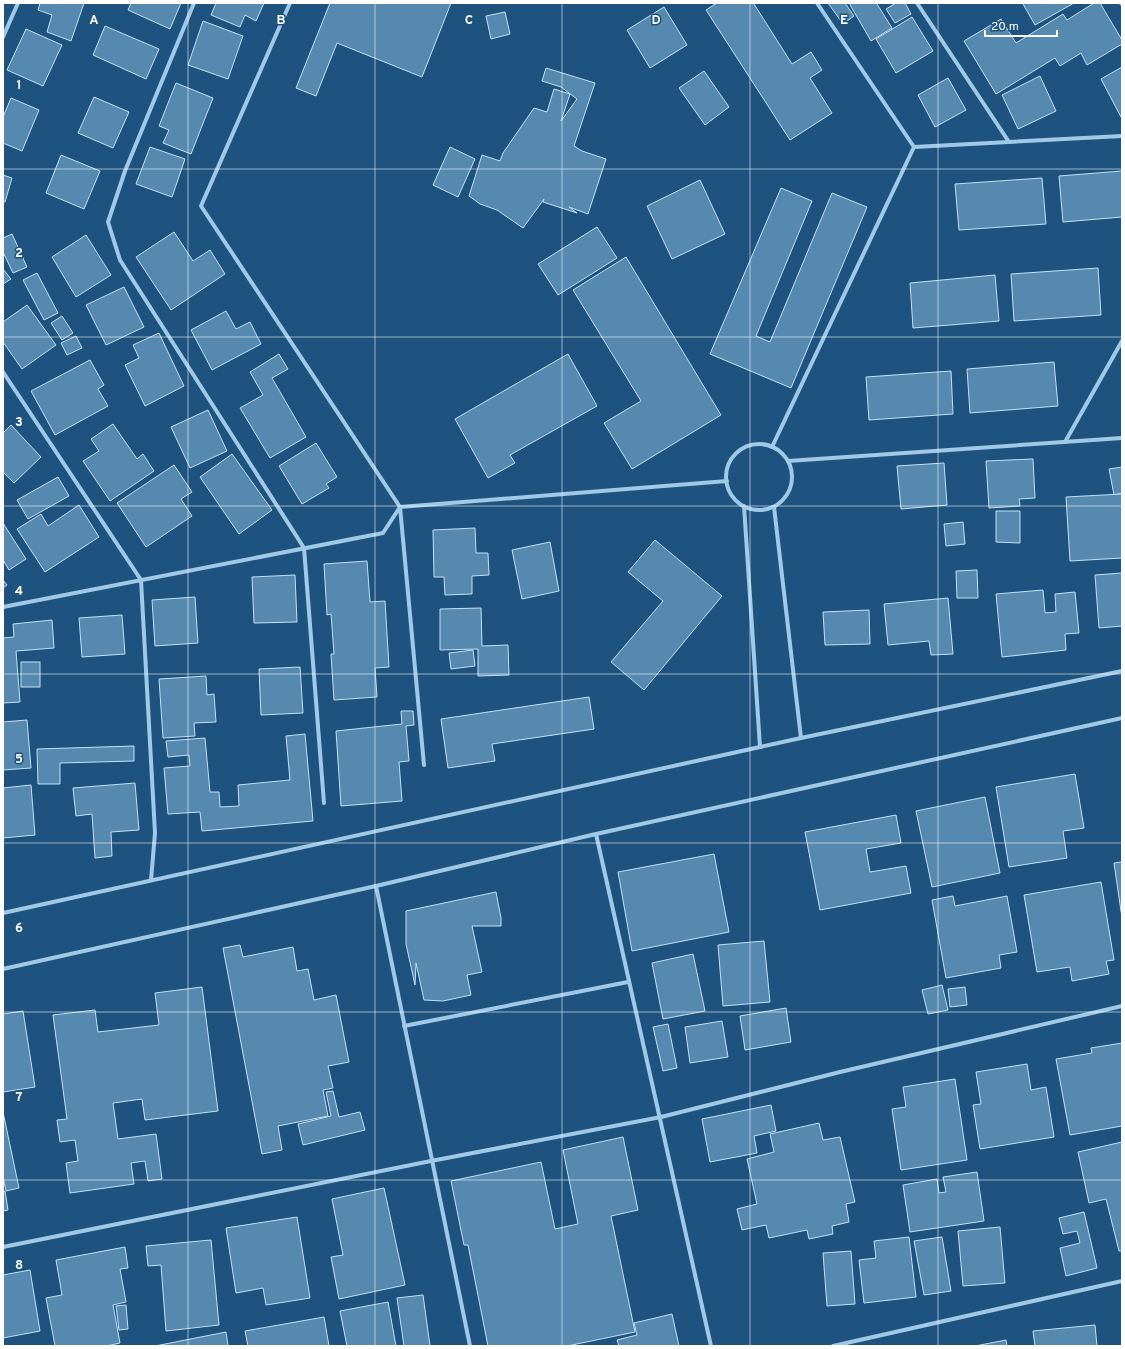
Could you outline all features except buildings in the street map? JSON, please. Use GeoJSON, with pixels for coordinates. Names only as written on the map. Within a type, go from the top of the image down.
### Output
{"type":"FeatureCollection","features":[{"type":"Feature","properties":{"kind":"street"},"geometry":{"type":"LineString","coordinates":[[3,37],[18,3]]}},
{"type":"Feature","properties":{"kind":"street"},"geometry":{"type":"LineString","coordinates":[[194,3],[125,171],[108,222],[120,260],[304,548],[324,803]]}},
{"type":"Feature","properties":{"kind":"street"},"geometry":{"type":"LineString","coordinates":[[290,3],[201,206],[400,506],[424,765]]}},
{"type":"Feature","properties":{"kind":"street"},"geometry":{"type":"LineString","coordinates":[[817,3],[914,147]]}},
{"type":"Feature","properties":{"kind":"street"},"geometry":{"type":"LineString","coordinates":[[917,3],[1009,142]]}},
{"type":"Feature","properties":{"kind":"street"},"geometry":{"type":"LineString","coordinates":[[914,147],[1122,136]]}},
{"type":"Feature","properties":{"kind":"street"},"geometry":{"type":"LineString","coordinates":[[772,446],[914,147]]}},
{"type":"Feature","properties":{"kind":"street"},"geometry":{"type":"LineString","coordinates":[[1065,442],[1122,341]]}},
{"type":"Feature","properties":{"kind":"street"},"geometry":{"type":"LineString","coordinates":[[3,372],[141,580],[155,833],[151,880]]}},
{"type":"Feature","properties":{"kind":"street"},"geometry":{"type":"LineString","coordinates":[[788,462],[1122,438]]}},
{"type":"Feature","properties":{"kind":"street"},"geometry":{"type":"LineString","coordinates":[[761,444],[772,446],[781,452],[788,462],[792,472],[792,483],[788,493],[782,501],[774,507],[764,510],[754,510],[744,506],[733,495],[727,481],[727,470],[732,459],[739,451],[750,446],[761,444]]}},
{"type":"Feature","properties":{"kind":"street"},"geometry":{"type":"LineString","coordinates":[[400,506],[727,481]]}},
{"type":"Feature","properties":{"kind":"street"},"geometry":{"type":"LineString","coordinates":[[3,607],[383,532],[400,506]]}},
{"type":"Feature","properties":{"kind":"street"},"geometry":{"type":"LineString","coordinates":[[744,506],[760,747]]}},
{"type":"Feature","properties":{"kind":"street"},"geometry":{"type":"LineString","coordinates":[[774,507],[801,738]]}},
{"type":"Feature","properties":{"kind":"street"},"geometry":{"type":"LineString","coordinates":[[3,912],[801,738],[1122,671]]}},
{"type":"Feature","properties":{"kind":"street"},"geometry":{"type":"LineString","coordinates":[[3,969],[376,886],[596,834],[1122,718]]}},
{"type":"Feature","properties":{"kind":"street"},"geometry":{"type":"LineString","coordinates":[[596,834],[628,982],[661,1117],[711,1346]]}},
{"type":"Feature","properties":{"kind":"street"},"geometry":{"type":"LineString","coordinates":[[376,886],[470,1346]]}},
{"type":"Feature","properties":{"kind":"street"},"geometry":{"type":"LineString","coordinates":[[404,1026],[628,982]]}},
{"type":"Feature","properties":{"kind":"street"},"geometry":{"type":"LineString","coordinates":[[3,1247],[431,1161],[661,1117],[840,1072],[1122,1006]]}},
{"type":"Feature","properties":{"kind":"street"},"geometry":{"type":"LineString","coordinates":[[833,1346],[1122,1282]]}}]}
